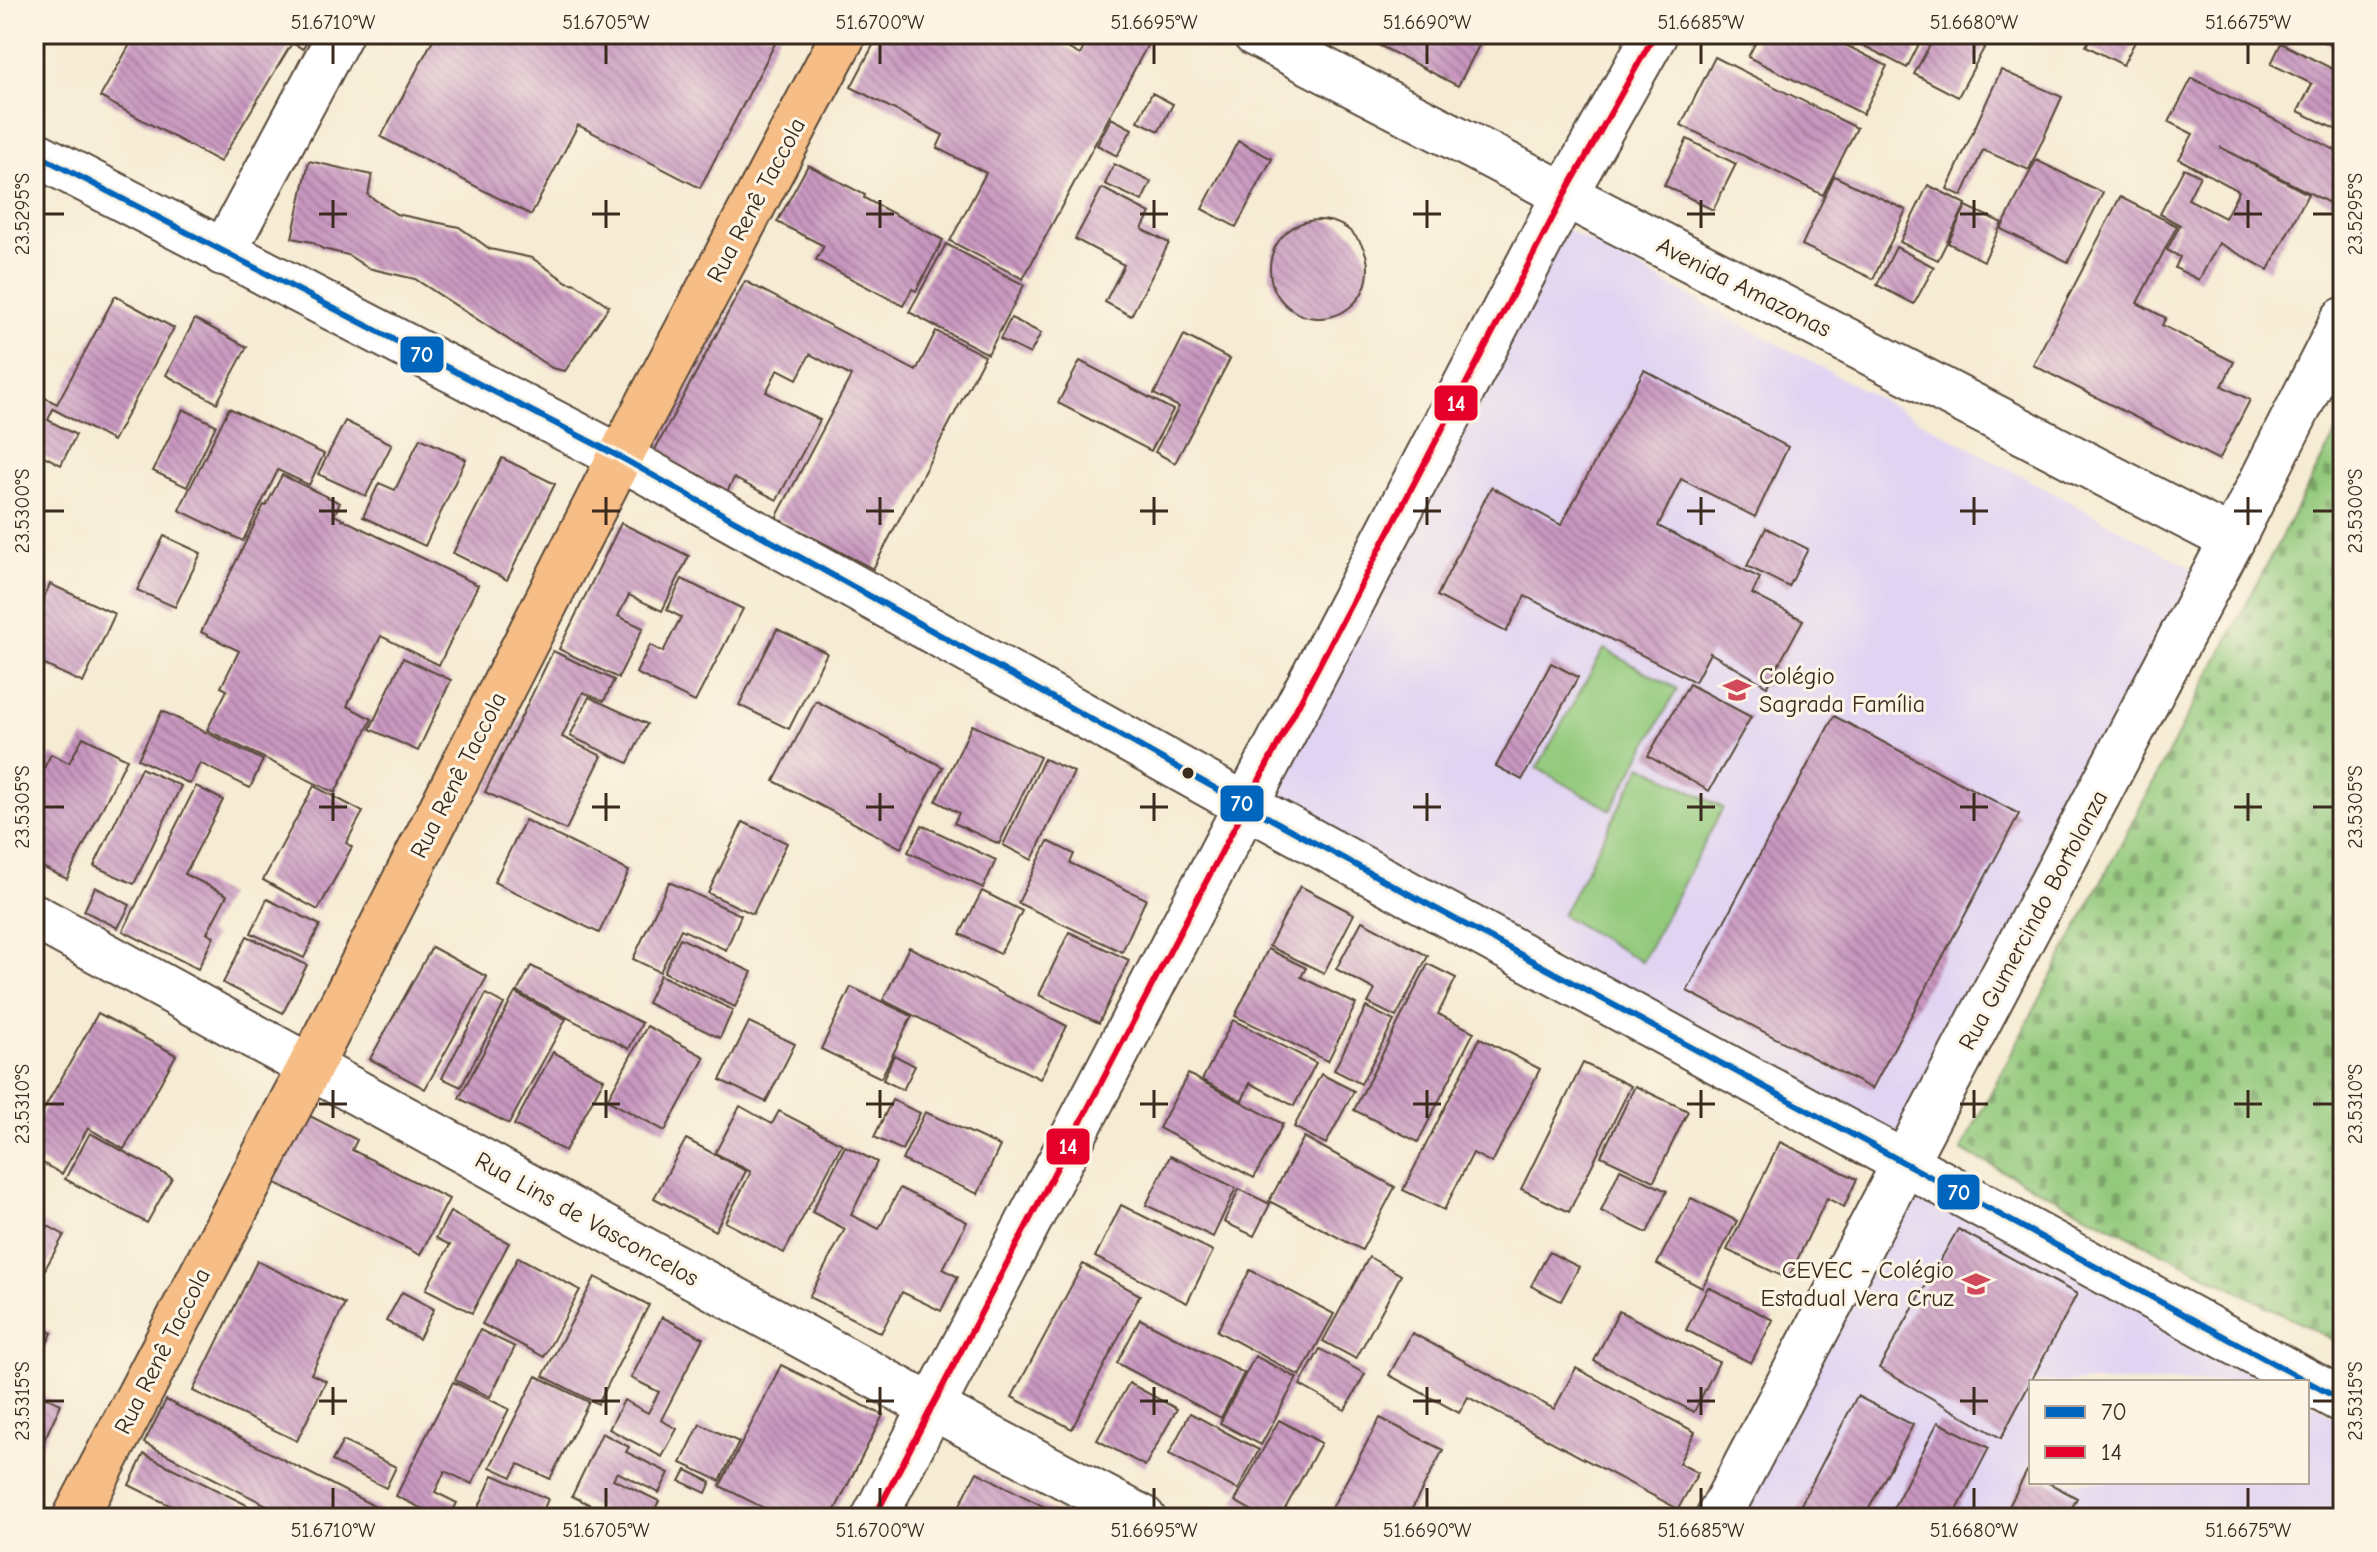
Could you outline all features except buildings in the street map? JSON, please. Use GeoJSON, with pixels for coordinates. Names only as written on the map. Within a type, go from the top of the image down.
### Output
{"type":"FeatureCollection","features":[{"type":"Feature","properties":{"kind":"main road","name":"Rua Renê Taccola"},"geometry":{"type":"LineString","coordinates":[[75,1518],[310,1067],[620,457],[844,34]]}},
{"type":"Feature","properties":{"kind":"street"},"geometry":{"type":"LineString","coordinates":[[223,253],[340,34]]}},
{"type":"Feature","properties":{"kind":"street","name":"Avenida Amazonas"},"geometry":{"type":"LineString","coordinates":[[1255,34],[2232,540]]}},
{"type":"Feature","properties":{"kind":"street"},"geometry":{"type":"LineString","coordinates":[[874,1518],[1565,194],[1655,34]]}},
{"type":"Feature","properties":{"kind":"street"},"geometry":{"type":"LineString","coordinates":[[34,153],[620,457],[1247,806],[2304,1380]]}},
{"type":"Feature","properties":{"kind":"street","name":"Rua Gumercindo Bortolanza"},"geometry":{"type":"LineString","coordinates":[[1718,1518],[2232,540],[2343,320]]}},
{"type":"Feature","properties":{"kind":"street","name":"Rua Lins de Vasconcelos"},"geometry":{"type":"LineString","coordinates":[[34,916],[932,1407],[1143,1518]]}},
{"type":"Feature","properties":{"kind":"street"},"geometry":{"type":"LineString","coordinates":[[2309,1382],[2343,1401]]}},
{"type":"Feature","properties":{"kind":"shaded area","name":"Colégio Sagrada Família"},"geometry":{"type":"Polygon","coordinates":[[[1566,229],[2210,578],[1901,1144],[1266,801],[1566,229]]]}},
{"type":"Feature","properties":{"kind":"shaded area","name":"CEVEC - Colégio Estadual Vera Cruz"},"geometry":{"type":"Polygon","coordinates":[[[1912,1186],[2268,1380],[2029,1380],[2029,1484],[2309,1484],[2309,1402],[2343,1421],[2343,1518],[1737,1518],[1912,1186]]]}},
{"type":"Feature","properties":{"kind":"green space"},"geometry":{"type":"Polygon","coordinates":[[[2343,419],[2343,1345],[1961,1150],[2343,419]]]}},
{"type":"Feature","properties":{"kind":"green space"},"geometry":{"type":"Polygon","coordinates":[[[1604,649],[1677,689],[1611,810],[1537,768],[1604,649]]]}},
{"type":"Feature","properties":{"kind":"green space"},"geometry":{"type":"Polygon","coordinates":[[[1642,765],[1723,808],[1642,962],[1562,915],[1642,765]]]}},
{"type":"Feature","properties":{"kind":"transit line","name":"14"},"geometry":{"type":"LineString","coordinates":[[874,1518],[1565,194],[1655,34]]}},
{"type":"Feature","properties":{"kind":"transit line","name":"70"},"geometry":{"type":"LineString","coordinates":[[34,153],[620,457],[1247,806],[2304,1380]]}},
{"type":"Feature","properties":{"kind":"transit line","name":"70"},"geometry":{"type":"LineString","coordinates":[[2309,1383],[2343,1401]]}},
{"type":"Feature","properties":{"kind":"place","name":"Colégio Sagrada Família"},"geometry":{"type":"Point","coordinates":[1737,690]}},
{"type":"Feature","properties":{"kind":"place","name":"CEVEC - Colégio Estadual Vera Cruz"},"geometry":{"type":"Point","coordinates":[1976,1284]}}]}
